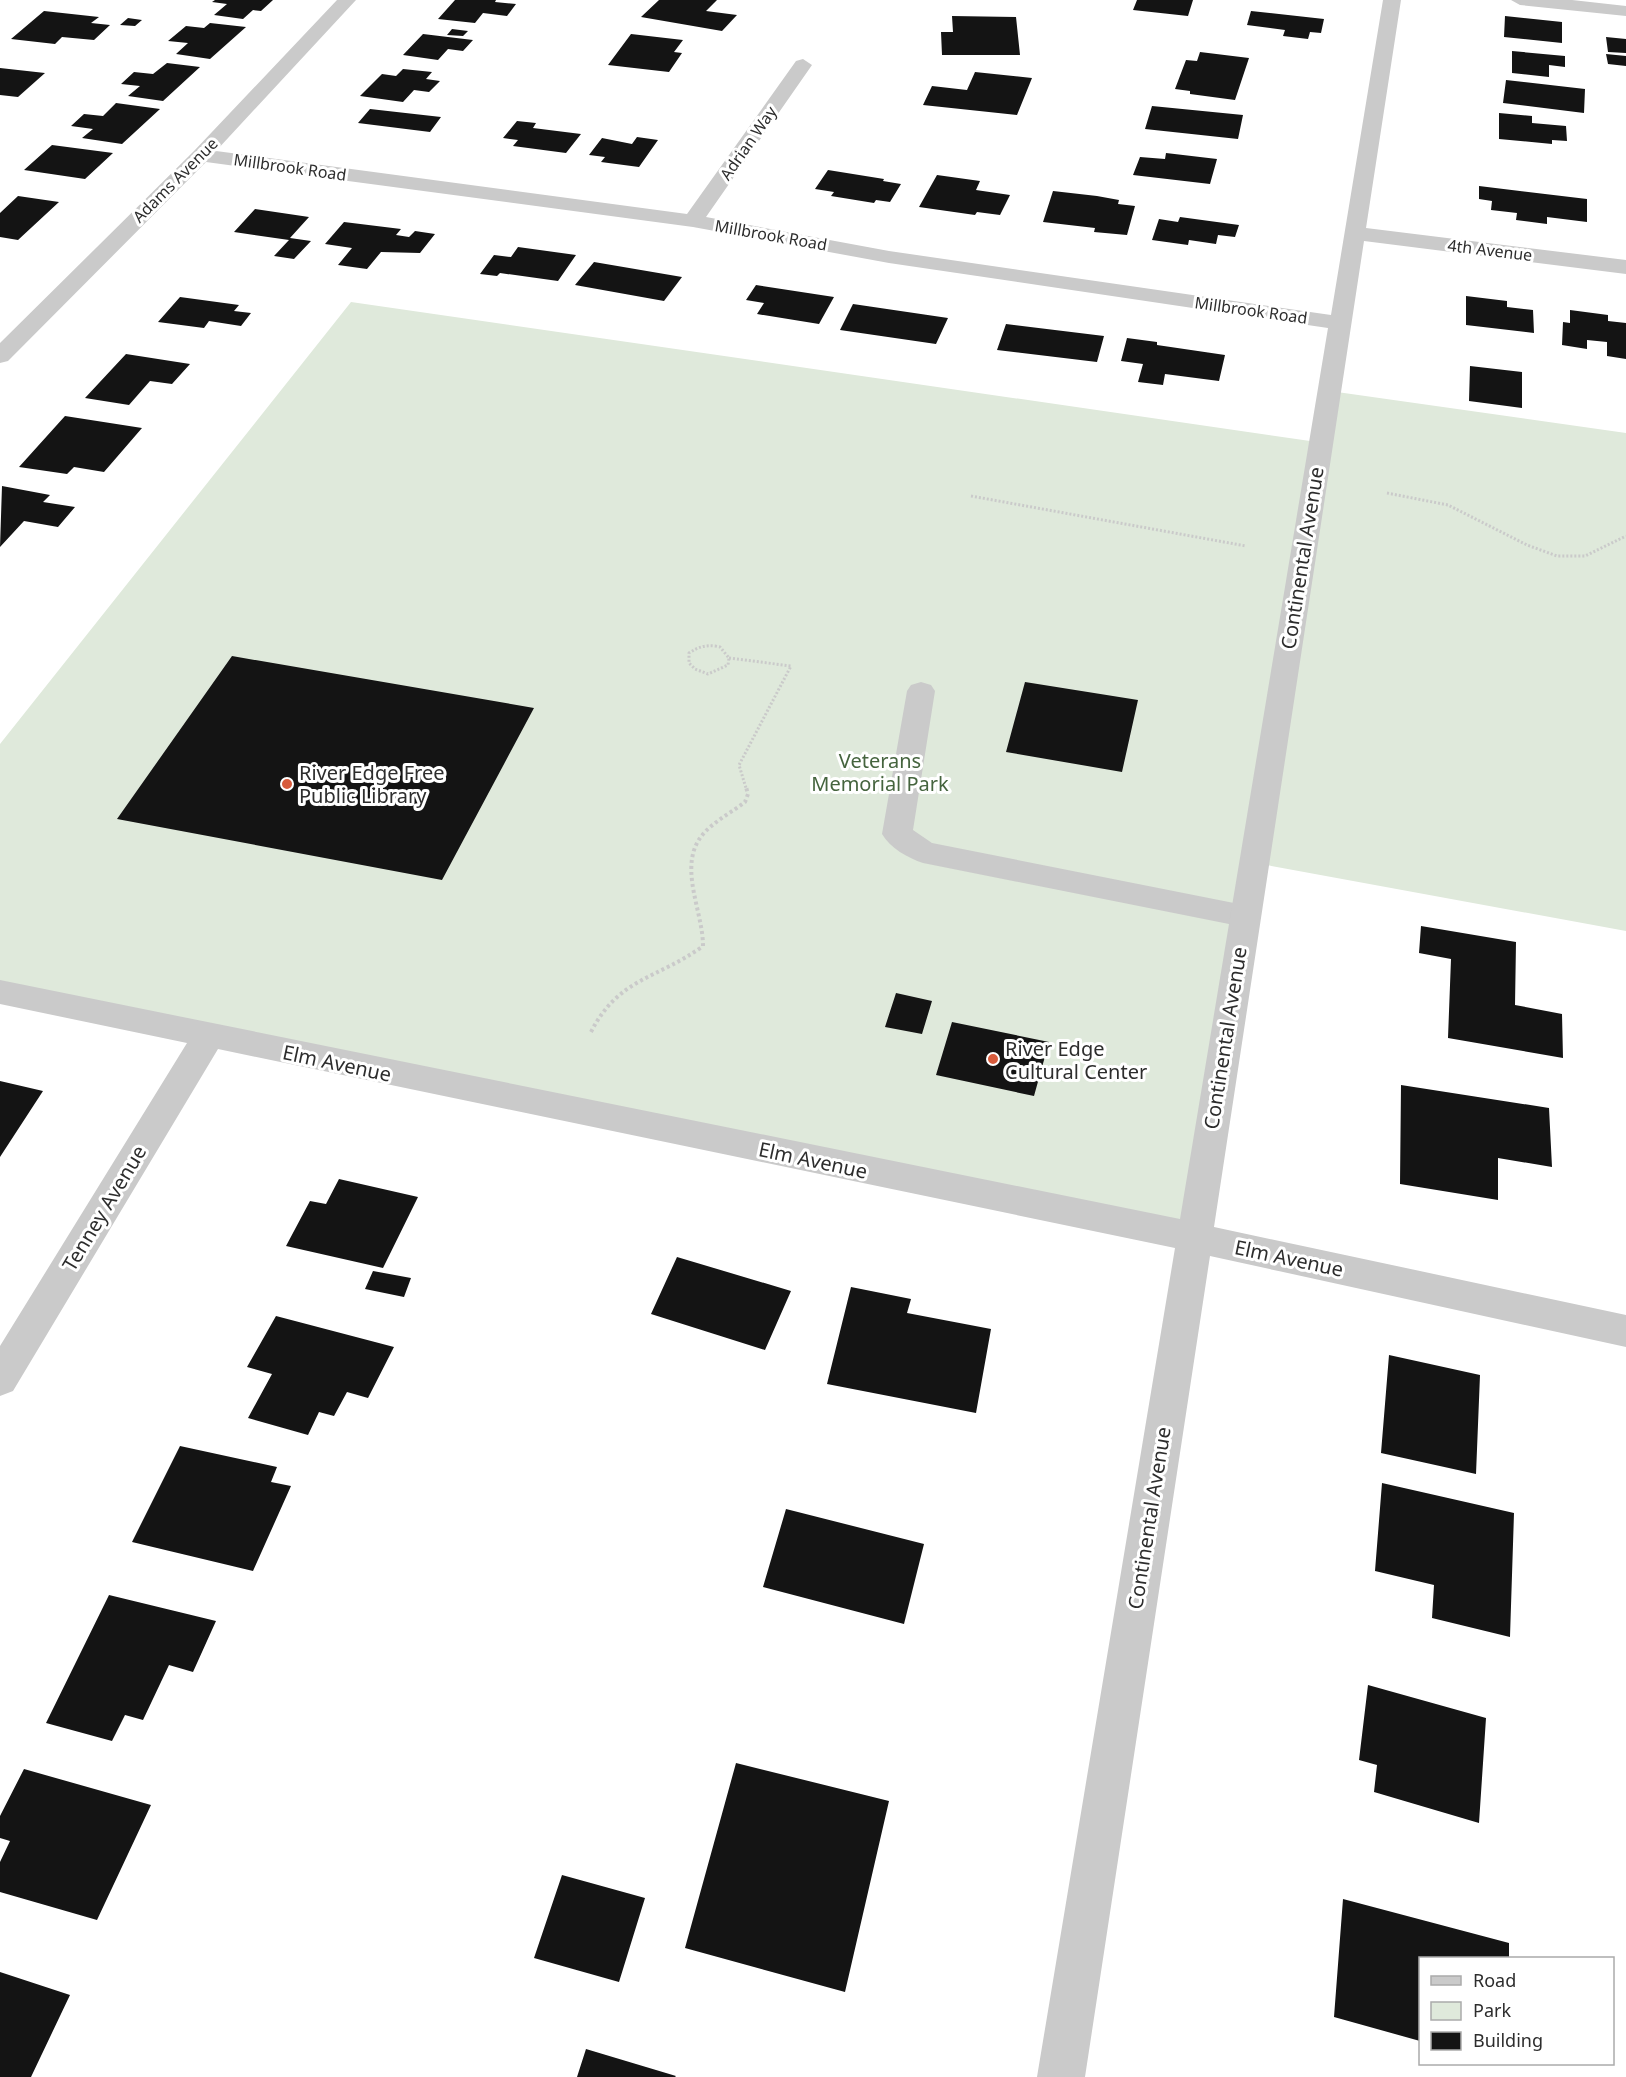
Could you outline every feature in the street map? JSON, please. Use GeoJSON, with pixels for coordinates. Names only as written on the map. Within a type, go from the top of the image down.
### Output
{"type":"FeatureCollection","features":[{"type":"Feature","properties":{"kind":"street","name":"Adams Avenue"},"geometry":{"type":"LineString","coordinates":[[0,356],[201,155],[347,0]]}},
{"type":"Feature","properties":{"kind":"street","name":"Continental Avenue"},"geometry":{"type":"LineString","coordinates":[[1061,2077],[1244,916],[1392,0]]}},
{"type":"Feature","properties":{"kind":"street"},"geometry":{"type":"LineString","coordinates":[[1521,0],[1626,11]]}},
{"type":"Feature","properties":{"kind":"street","name":"Adrian Way"},"geometry":{"type":"LineString","coordinates":[[693,221],[803,65]]}},
{"type":"Feature","properties":{"kind":"street","name":"Millbrook Road"},"geometry":{"type":"LineString","coordinates":[[201,155],[693,221],[889,257],[1340,323]]}},
{"type":"Feature","properties":{"kind":"street","name":"4th Avenue"},"geometry":{"type":"LineString","coordinates":[[1354,233],[1626,267]]}},
{"type":"Feature","properties":{"kind":"street"},"geometry":{"type":"LineString","coordinates":[[921,692],[897,834],[923,852],[1244,916]]}},
{"type":"Feature","properties":{"kind":"street","name":"Elm Avenue"},"geometry":{"type":"LineString","coordinates":[[0,992],[1193,1237],[1626,1331]]}},
{"type":"Feature","properties":{"kind":"street","name":"Tenney Avenue"},"geometry":{"type":"LineString","coordinates":[[0,1379],[209,1036]]}},
{"type":"Feature","properties":{"kind":"path"},"geometry":{"type":"LineString","coordinates":[[1388,493],[1455,507],[1505,534],[1559,556],[1572,558],[1603,549],[1626,536]]}},
{"type":"Feature","properties":{"kind":"path"},"geometry":{"type":"LineString","coordinates":[[971,496],[1246,546]]}},
{"type":"Feature","properties":{"kind":"path"},"geometry":{"type":"LineString","coordinates":[[591,1032],[606,1005],[628,989],[690,957],[703,946],[705,934],[691,878],[690,863],[694,849],[703,834],[745,802],[748,794],[739,765],[791,666],[729,658],[720,646],[708,645],[698,646],[689,654],[689,663],[695,669],[708,674],[728,665],[729,658]]}},
{"type":"Feature","properties":{"kind":"green space","name":"Veterans Memorial Park"},"geometry":{"type":"Polygon","coordinates":[[[351,302],[1331,444],[1337,392],[1626,433],[1626,931],[1261,864],[1205,1234],[0,989],[0,744],[351,302]]]}},
{"type":"Feature","properties":{"kind":"building"},"geometry":{"type":"Polygon","coordinates":[[[215,0],[273,0],[261,11],[253,10],[243,19],[214,15],[227,4],[212,2],[215,0]]]}},
{"type":"Feature","properties":{"kind":"building"},"geometry":{"type":"Polygon","coordinates":[[[455,0],[496,0],[495,2],[516,4],[507,16],[483,13],[475,23],[438,19],[455,0]]]}},
{"type":"Feature","properties":{"kind":"building"},"geometry":{"type":"Polygon","coordinates":[[[659,0],[717,0],[706,11],[737,15],[722,31],[641,17],[659,0]]]}},
{"type":"Feature","properties":{"kind":"building"},"geometry":{"type":"Polygon","coordinates":[[[1137,0],[1193,0],[1188,16],[1133,10],[1137,0]]]}},
{"type":"Feature","properties":{"kind":"building"},"geometry":{"type":"Polygon","coordinates":[[[44,11],[99,17],[91,23],[110,25],[94,40],[62,37],[55,44],[11,39],[44,11]]]}},
{"type":"Feature","properties":{"kind":"building"},"geometry":{"type":"Polygon","coordinates":[[[1251,11],[1324,19],[1321,33],[1310,32],[1308,39],[1283,36],[1285,30],[1247,25],[1251,11]]]}},
{"type":"Feature","properties":{"kind":"building"},"geometry":{"type":"Polygon","coordinates":[[[952,16],[1016,17],[1020,55],[942,55],[941,32],[953,32],[952,16]]]}},
{"type":"Feature","properties":{"kind":"building"},"geometry":{"type":"Polygon","coordinates":[[[1505,16],[1562,22],[1562,43],[1504,37],[1505,16]]]}},
{"type":"Feature","properties":{"kind":"building"},"geometry":{"type":"Polygon","coordinates":[[[128,18],[142,20],[135,26],[120,25],[128,18]]]}},
{"type":"Feature","properties":{"kind":"building"},"geometry":{"type":"Polygon","coordinates":[[[210,23],[246,27],[210,59],[176,54],[188,43],[168,41],[186,26],[204,28],[210,23]]]}},
{"type":"Feature","properties":{"kind":"building"},"geometry":{"type":"Polygon","coordinates":[[[452,29],[468,31],[463,36],[447,35],[452,29]]]}},
{"type":"Feature","properties":{"kind":"building"},"geometry":{"type":"Polygon","coordinates":[[[423,34],[473,40],[463,51],[448,49],[438,60],[403,55],[423,34]]]}},
{"type":"Feature","properties":{"kind":"building"},"geometry":{"type":"Polygon","coordinates":[[[631,34],[683,40],[674,52],[682,53],[669,72],[608,65],[631,34]]]}},
{"type":"Feature","properties":{"kind":"building"},"geometry":{"type":"Polygon","coordinates":[[[1606,37],[1626,39],[1626,53],[1608,52],[1606,37]]]}},
{"type":"Feature","properties":{"kind":"building"},"geometry":{"type":"Polygon","coordinates":[[[1512,51],[1565,56],[1565,67],[1549,65],[1549,77],[1512,73],[1512,51]]]}},
{"type":"Feature","properties":{"kind":"building"},"geometry":{"type":"Polygon","coordinates":[[[1200,52],[1249,58],[1235,100],[1190,94],[1190,91],[1175,89],[1186,60],[1197,61],[1200,52]]]}},
{"type":"Feature","properties":{"kind":"building"},"geometry":{"type":"Polygon","coordinates":[[[1606,54],[1626,56],[1626,66],[1608,64],[1606,54]]]}},
{"type":"Feature","properties":{"kind":"building"},"geometry":{"type":"Polygon","coordinates":[[[167,63],[200,67],[163,101],[128,96],[140,86],[121,84],[134,72],[153,74],[167,63]]]}},
{"type":"Feature","properties":{"kind":"building"},"geometry":{"type":"Polygon","coordinates":[[[0,68],[45,73],[18,97],[0,95],[0,68]]]}},
{"type":"Feature","properties":{"kind":"building"},"geometry":{"type":"Polygon","coordinates":[[[403,69],[432,72],[426,79],[440,81],[429,92],[414,90],[403,102],[360,96],[382,74],[396,76],[403,69]]]}},
{"type":"Feature","properties":{"kind":"building"},"geometry":{"type":"Polygon","coordinates":[[[975,72],[1032,78],[1017,115],[923,105],[932,86],[967,90],[975,72]]]}},
{"type":"Feature","properties":{"kind":"building"},"geometry":{"type":"Polygon","coordinates":[[[1506,80],[1585,89],[1584,113],[1503,103],[1506,80]]]}},
{"type":"Feature","properties":{"kind":"building"},"geometry":{"type":"Polygon","coordinates":[[[116,103],[160,109],[122,144],[82,138],[93,129],[71,126],[84,114],[103,116],[116,103]]]}},
{"type":"Feature","properties":{"kind":"building"},"geometry":{"type":"Polygon","coordinates":[[[1152,106],[1243,115],[1238,139],[1145,129],[1152,106]]]}},
{"type":"Feature","properties":{"kind":"building"},"geometry":{"type":"Polygon","coordinates":[[[370,109],[441,117],[430,132],[358,123],[370,109]]]}},
{"type":"Feature","properties":{"kind":"building"},"geometry":{"type":"Polygon","coordinates":[[[1499,113],[1532,116],[1532,123],[1566,126],[1567,141],[1552,140],[1552,144],[1499,139],[1499,113]]]}},
{"type":"Feature","properties":{"kind":"building"},"geometry":{"type":"Polygon","coordinates":[[[517,121],[536,123],[533,128],[581,134],[566,153],[513,146],[518,140],[503,138],[517,121]]]}},
{"type":"Feature","properties":{"kind":"building"},"geometry":{"type":"Polygon","coordinates":[[[637,137],[658,140],[639,167],[601,162],[605,157],[589,155],[602,138],[632,144],[637,137]]]}},
{"type":"Feature","properties":{"kind":"building"},"geometry":{"type":"Polygon","coordinates":[[[52,145],[113,153],[85,179],[24,170],[52,145]]]}},
{"type":"Feature","properties":{"kind":"building"},"geometry":{"type":"Polygon","coordinates":[[[1166,153],[1217,159],[1210,184],[1133,175],[1140,157],[1165,159],[1166,153]]]}},
{"type":"Feature","properties":{"kind":"building"},"geometry":{"type":"Polygon","coordinates":[[[828,170],[901,184],[890,202],[876,200],[874,203],[831,196],[834,192],[815,189],[828,170]]]}},
{"type":"Feature","properties":{"kind":"building"},"geometry":{"type":"Polygon","coordinates":[[[937,175],[980,181],[976,190],[1010,195],[1000,215],[977,212],[975,215],[919,207],[937,175]]]}},
{"type":"Feature","properties":{"kind":"building"},"geometry":{"type":"Polygon","coordinates":[[[1479,186],[1587,199],[1587,222],[1547,217],[1547,224],[1516,220],[1517,213],[1491,210],[1492,201],[1479,199],[1479,186]]]}},
{"type":"Feature","properties":{"kind":"building"},"geometry":{"type":"Polygon","coordinates":[[[1053,191],[1119,200],[1118,204],[1135,206],[1127,235],[1094,232],[1095,228],[1043,222],[1053,191]]]}},
{"type":"Feature","properties":{"kind":"building"},"geometry":{"type":"Polygon","coordinates":[[[18,196],[59,202],[18,240],[0,237],[0,213],[18,196]]]}},
{"type":"Feature","properties":{"kind":"building"},"geometry":{"type":"Polygon","coordinates":[[[255,209],[309,217],[290,238],[311,241],[294,259],[274,256],[289,240],[234,232],[255,209]]]}},
{"type":"Feature","properties":{"kind":"building"},"geometry":{"type":"Polygon","coordinates":[[[1180,217],[1239,225],[1235,237],[1218,235],[1216,244],[1189,240],[1188,245],[1152,240],[1159,219],[1178,222],[1180,217]]]}},
{"type":"Feature","properties":{"kind":"building"},"geometry":{"type":"Polygon","coordinates":[[[344,222],[401,229],[396,235],[409,237],[415,231],[435,234],[420,253],[381,252],[367,269],[338,265],[352,248],[325,244],[344,222]]]}},
{"type":"Feature","properties":{"kind":"building"},"geometry":{"type":"Polygon","coordinates":[[[518,247],[576,255],[558,281],[500,273],[497,276],[480,274],[494,255],[511,257],[518,247]]]}},
{"type":"Feature","properties":{"kind":"building"},"geometry":{"type":"Polygon","coordinates":[[[594,262],[682,277],[664,301],[575,285],[594,262]]]}},
{"type":"Feature","properties":{"kind":"building"},"geometry":{"type":"Polygon","coordinates":[[[756,285],[834,297],[819,324],[757,314],[764,303],[746,300],[756,285]]]}},
{"type":"Feature","properties":{"kind":"building"},"geometry":{"type":"Polygon","coordinates":[[[1466,296],[1507,301],[1507,307],[1533,310],[1534,333],[1466,325],[1466,296]]]}},
{"type":"Feature","properties":{"kind":"building"},"geometry":{"type":"Polygon","coordinates":[[[180,297],[239,305],[234,311],[251,313],[241,326],[209,321],[204,328],[158,322],[180,297]]]}},
{"type":"Feature","properties":{"kind":"building"},"geometry":{"type":"Polygon","coordinates":[[[853,304],[948,318],[936,344],[840,330],[853,304]]]}},
{"type":"Feature","properties":{"kind":"building"},"geometry":{"type":"Polygon","coordinates":[[[1570,310],[1608,315],[1608,321],[1626,323],[1626,359],[1607,356],[1607,342],[1587,340],[1587,349],[1562,345],[1563,322],[1570,323],[1570,310]]]}},
{"type":"Feature","properties":{"kind":"building"},"geometry":{"type":"Polygon","coordinates":[[[1006,324],[1104,336],[1097,362],[997,350],[1006,324]]]}},
{"type":"Feature","properties":{"kind":"building"},"geometry":{"type":"Polygon","coordinates":[[[1127,338],[1225,355],[1219,381],[1165,374],[1163,385],[1138,382],[1143,364],[1121,361],[1127,338]]]}},
{"type":"Feature","properties":{"kind":"building"},"geometry":{"type":"Polygon","coordinates":[[[126,354],[190,364],[172,384],[150,381],[129,405],[85,398],[126,354]]]}},
{"type":"Feature","properties":{"kind":"building"},"geometry":{"type":"Polygon","coordinates":[[[1470,366],[1522,372],[1522,408],[1469,401],[1470,366]]]}},
{"type":"Feature","properties":{"kind":"building"},"geometry":{"type":"Polygon","coordinates":[[[65,416],[142,428],[104,472],[74,467],[67,474],[19,467],[65,416]]]}},
{"type":"Feature","properties":{"kind":"building"},"geometry":{"type":"Polygon","coordinates":[[[2,486],[50,495],[43,502],[75,507],[58,527],[24,521],[0,547],[2,486]]]}},
{"type":"Feature","properties":{"kind":"building"},"geometry":{"type":"Polygon","coordinates":[[[232,656],[534,708],[442,880],[117,819],[232,656]]]}},
{"type":"Feature","properties":{"kind":"building"},"geometry":{"type":"Polygon","coordinates":[[[1025,682],[1138,700],[1122,772],[1006,752],[1025,682]]]}},
{"type":"Feature","properties":{"kind":"building"},"geometry":{"type":"Polygon","coordinates":[[[1421,926],[1516,942],[1515,1005],[1562,1014],[1563,1058],[1448,1038],[1451,959],[1419,953],[1421,926]]]}},
{"type":"Feature","properties":{"kind":"building"},"geometry":{"type":"Polygon","coordinates":[[[896,993],[932,1001],[922,1034],[885,1027],[896,993]]]}},
{"type":"Feature","properties":{"kind":"building","name":"River Edge Cultural Center"},"geometry":{"type":"Polygon","coordinates":[[[952,1022],[1049,1042],[1034,1096],[936,1075],[952,1022]]]}},
{"type":"Feature","properties":{"kind":"building"},"geometry":{"type":"Polygon","coordinates":[[[0,1081],[43,1091],[0,1157],[0,1081]]]}},
{"type":"Feature","properties":{"kind":"building"},"geometry":{"type":"Polygon","coordinates":[[[1401,1085],[1549,1108],[1552,1167],[1498,1158],[1498,1200],[1400,1184],[1401,1085]]]}},
{"type":"Feature","properties":{"kind":"building"},"geometry":{"type":"Polygon","coordinates":[[[339,1179],[418,1197],[383,1268],[286,1246],[310,1201],[326,1204],[339,1179]]]}},
{"type":"Feature","properties":{"kind":"building"},"geometry":{"type":"Polygon","coordinates":[[[677,1257],[791,1291],[765,1350],[651,1314],[677,1257]]]}},
{"type":"Feature","properties":{"kind":"building"},"geometry":{"type":"Polygon","coordinates":[[[373,1271],[411,1278],[404,1297],[365,1289],[373,1271]]]}},
{"type":"Feature","properties":{"kind":"building"},"geometry":{"type":"Polygon","coordinates":[[[851,1287],[911,1299],[907,1313],[991,1329],[976,1413],[827,1384],[851,1287]]]}},
{"type":"Feature","properties":{"kind":"building"},"geometry":{"type":"Polygon","coordinates":[[[276,1316],[394,1347],[368,1398],[347,1392],[334,1416],[319,1412],[308,1435],[248,1418],[272,1374],[247,1367],[276,1316]]]}},
{"type":"Feature","properties":{"kind":"building"},"geometry":{"type":"Polygon","coordinates":[[[1389,1355],[1480,1375],[1476,1474],[1381,1453],[1389,1355]]]}},
{"type":"Feature","properties":{"kind":"building"},"geometry":{"type":"Polygon","coordinates":[[[180,1446],[277,1467],[271,1482],[291,1486],[253,1571],[132,1542],[180,1446]]]}},
{"type":"Feature","properties":{"kind":"building"},"geometry":{"type":"Polygon","coordinates":[[[1382,1483],[1514,1513],[1510,1637],[1432,1618],[1434,1585],[1375,1571],[1382,1483]]]}},
{"type":"Feature","properties":{"kind":"building"},"geometry":{"type":"Polygon","coordinates":[[[786,1509],[924,1544],[904,1624],[763,1587],[786,1509]]]}},
{"type":"Feature","properties":{"kind":"building"},"geometry":{"type":"Polygon","coordinates":[[[109,1595],[216,1621],[193,1672],[169,1665],[143,1720],[125,1715],[112,1741],[46,1723],[109,1595]]]}},
{"type":"Feature","properties":{"kind":"building"},"geometry":{"type":"Polygon","coordinates":[[[1368,1685],[1486,1718],[1479,1823],[1374,1792],[1377,1765],[1359,1760],[1368,1685]]]}},
{"type":"Feature","properties":{"kind":"building"},"geometry":{"type":"Polygon","coordinates":[[[736,1763],[889,1801],[845,1992],[685,1948],[736,1763]]]}},
{"type":"Feature","properties":{"kind":"building"},"geometry":{"type":"Polygon","coordinates":[[[24,1769],[151,1805],[97,1920],[0,1892],[0,1862],[10,1841],[0,1838],[0,1816],[24,1769]]]}},
{"type":"Feature","properties":{"kind":"building"},"geometry":{"type":"Polygon","coordinates":[[[562,1875],[645,1898],[619,1982],[534,1958],[562,1875]]]}},
{"type":"Feature","properties":{"kind":"building"},"geometry":{"type":"Polygon","coordinates":[[[1343,1899],[1509,1943],[1509,1957],[1419,1957],[1419,2041],[1334,2017],[1343,1899]]]}},
{"type":"Feature","properties":{"kind":"building"},"geometry":{"type":"Polygon","coordinates":[[[0,1972],[70,1995],[31,2077],[0,2077],[0,1972]]]}},
{"type":"Feature","properties":{"kind":"building"},"geometry":{"type":"Polygon","coordinates":[[[586,2049],[676,2076],[577,2077],[586,2049]]]}},
{"type":"Feature","properties":{"kind":"place","name":"River Edge Free Public Library"},"geometry":{"type":"Point","coordinates":[287,784]}},
{"type":"Feature","properties":{"kind":"place","name":"River Edge Cultural Center"},"geometry":{"type":"Point","coordinates":[993,1059]}}]}
